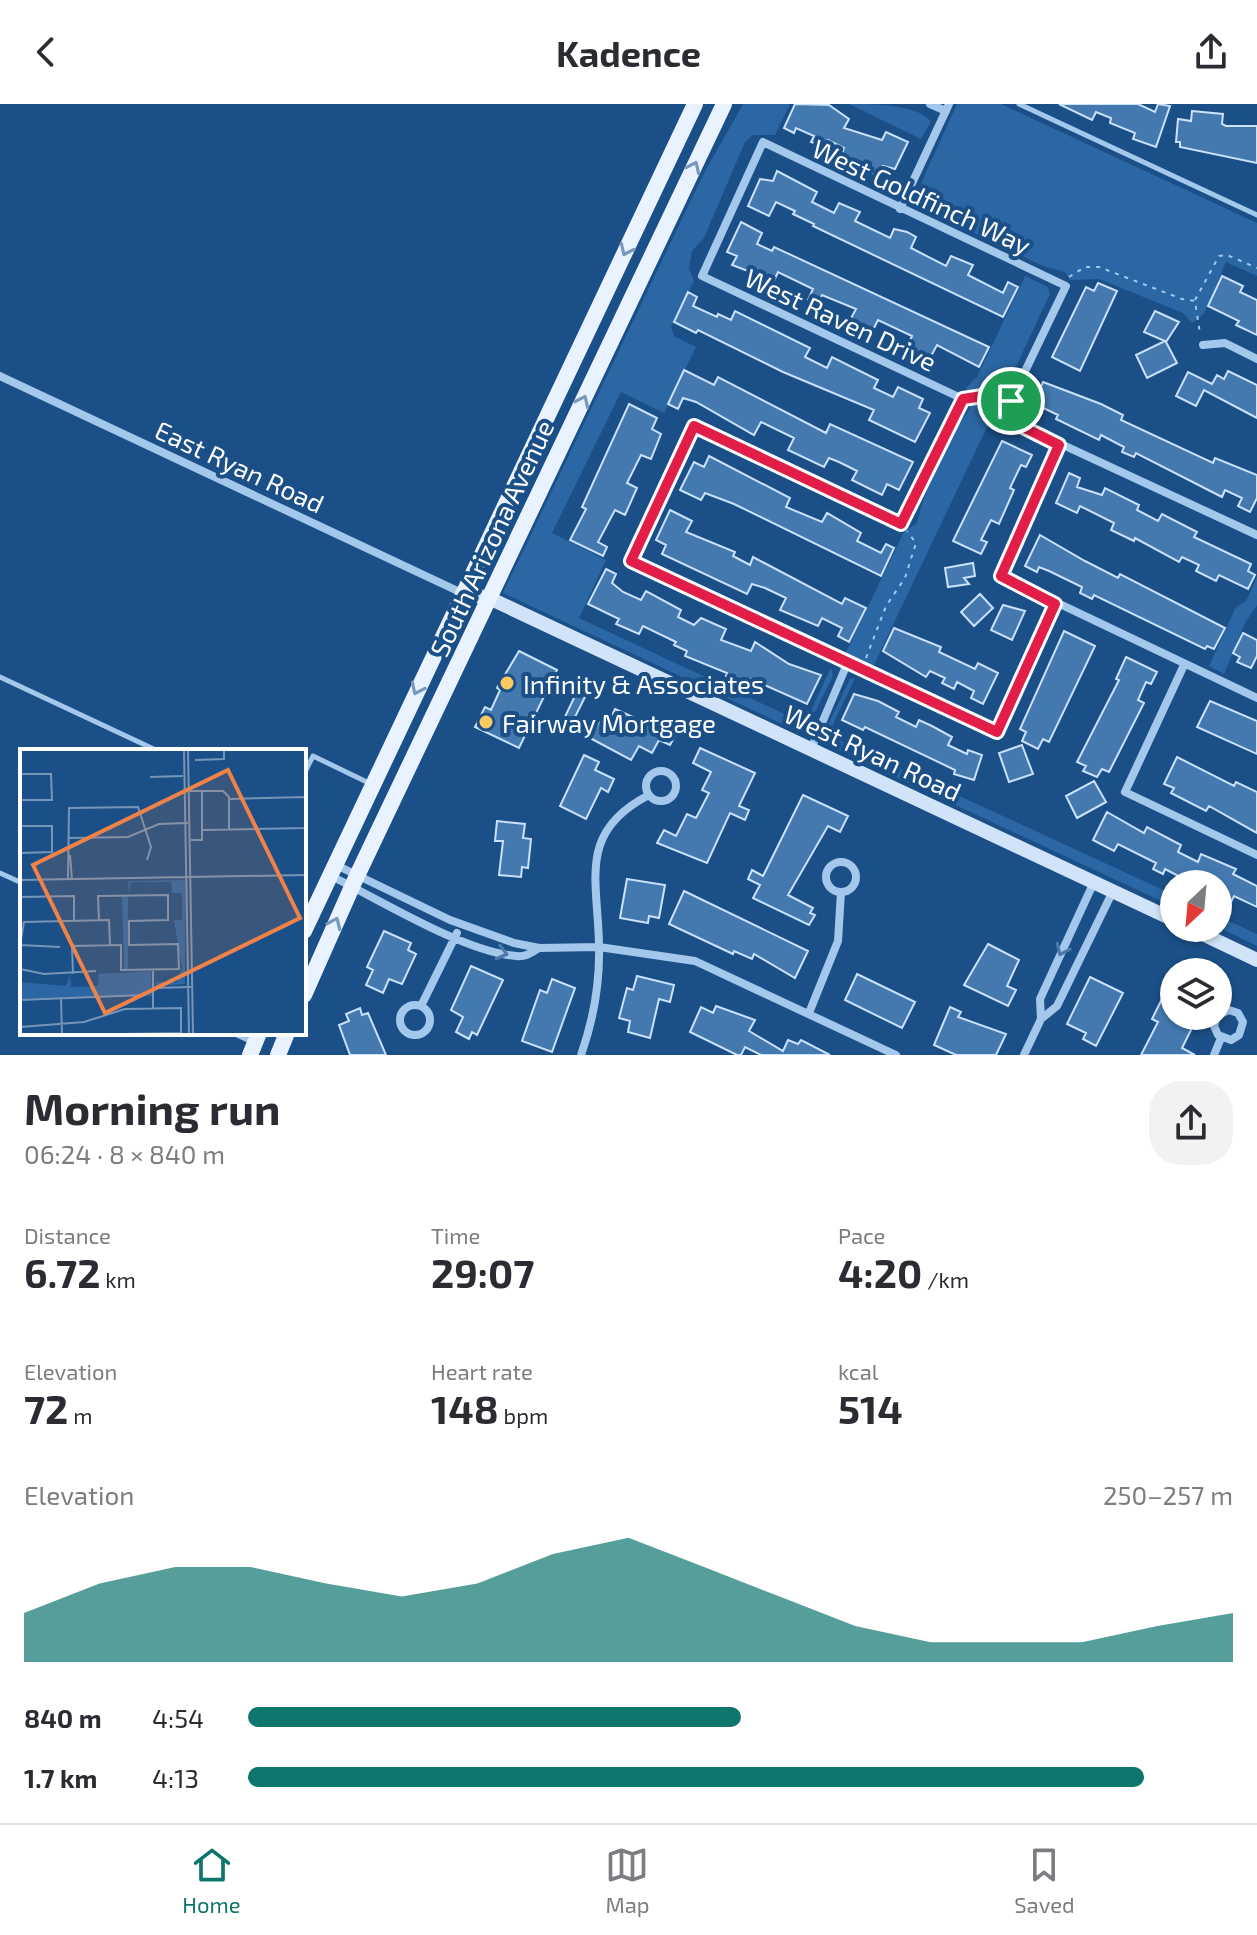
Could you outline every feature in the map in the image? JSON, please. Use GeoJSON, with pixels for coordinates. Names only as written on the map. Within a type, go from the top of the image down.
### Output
{"type":"FeatureCollection","features":[{"type":"Feature","properties":{"kind":"main road","name":"South Arizona Avenue"},"geometry":{"type":"LineString","coordinates":[[306,926],[695,104]]}},
{"type":"Feature","properties":{"kind":"main road","name":"South Arizona Avenue"},"geometry":{"type":"LineString","coordinates":[[306,990],[354,880],[724,104]]}},
{"type":"Feature","properties":{"kind":"main road"},"geometry":{"type":"LineString","coordinates":[[278,1055],[286,1035]]}},
{"type":"Feature","properties":{"kind":"street"},"geometry":{"type":"LineString","coordinates":[[900,209],[948,108],[930,104]]}},
{"type":"Feature","properties":{"kind":"street","name":"West Goldfinch Way"},"geometry":{"type":"LineString","coordinates":[[702,276],[763,142],[1066,286]]}},
{"type":"Feature","properties":{"kind":"street","name":"West Raven Drive"},"geometry":{"type":"LineString","coordinates":[[702,276],[963,399]]}},
{"type":"Feature","properties":{"kind":"street"},"geometry":{"type":"LineString","coordinates":[[1066,286],[1003,417],[1257,535]]}},
{"type":"Feature","properties":{"kind":"street"},"geometry":{"type":"LineString","coordinates":[[1203,345],[1225,343],[1257,359]]}},
{"type":"Feature","properties":{"kind":"street","name":"East Ryan Road"},"geometry":{"type":"LineString","coordinates":[[0,376],[462,593]]}},
{"type":"Feature","properties":{"kind":"street"},"geometry":{"type":"LineString","coordinates":[[963,399],[901,524],[694,426],[631,561],[997,732],[1055,604]]}},
{"type":"Feature","properties":{"kind":"street"},"geometry":{"type":"LineString","coordinates":[[1059,445],[1001,576],[1257,698]]}},
{"type":"Feature","properties":{"kind":"street","name":"West Ryan Road"},"geometry":{"type":"LineString","coordinates":[[462,593],[489,598],[1160,913]]}},
{"type":"Feature","properties":{"kind":"street"},"geometry":{"type":"LineString","coordinates":[[811,749],[847,664]]}},
{"type":"Feature","properties":{"kind":"street"},"geometry":{"type":"LineString","coordinates":[[1184,665],[1125,792],[1257,855]]}},
{"type":"Feature","properties":{"kind":"street"},"geometry":{"type":"LineString","coordinates":[[581,1055],[591,1027],[599,947],[593,887],[597,849],[607,828],[620,813],[649,795]]}},
{"type":"Feature","properties":{"kind":"street"},"geometry":{"type":"LineString","coordinates":[[331,870],[406,899],[461,925],[514,943],[539,948],[599,947],[695,961],[896,1055]]}},
{"type":"Feature","properties":{"kind":"street"},"geometry":{"type":"LineString","coordinates":[[354,880],[401,910],[455,937],[515,956],[527,956],[539,948]]}},
{"type":"Feature","properties":{"kind":"street"},"geometry":{"type":"LineString","coordinates":[[1041,1019],[1040,999],[1094,882]]}},
{"type":"Feature","properties":{"kind":"street"},"geometry":{"type":"LineString","coordinates":[[1024,1055],[1041,1019],[1057,1006],[1113,891]]}},
{"type":"Feature","properties":{"kind":"street"},"geometry":{"type":"LineString","coordinates":[[809,1013],[838,941],[841,892]]}},
{"type":"Feature","properties":{"kind":"street"},"geometry":{"type":"LineString","coordinates":[[401,910],[406,899]]}},
{"type":"Feature","properties":{"kind":"street"},"geometry":{"type":"LineString","coordinates":[[421,1006],[461,925]]}},
{"type":"Feature","properties":{"kind":"street"},"geometry":{"type":"LineString","coordinates":[[1219,942],[1257,960]]}},
{"type":"Feature","properties":{"kind":"street"},"geometry":{"type":"LineString","coordinates":[[1215,1030],[1221,1038],[1236,1038],[1242,1031],[1243,1022],[1232,1011]]}},
{"type":"Feature","properties":{"kind":"street"},"geometry":{"type":"LineString","coordinates":[[1214,1055],[1221,1038]]}},
{"type":"Feature","properties":{"kind":"lane"},"geometry":{"type":"LineString","coordinates":[[1019,104],[1257,215]]}},
{"type":"Feature","properties":{"kind":"lane"},"geometry":{"type":"LineString","coordinates":[[0,677],[144,748]]}},
{"type":"Feature","properties":{"kind":"lane"},"geometry":{"type":"LineString","coordinates":[[306,770],[313,756],[372,784]]}},
{"type":"Feature","properties":{"kind":"lane"},"geometry":{"type":"LineString","coordinates":[[0,873],[20,882]]}},
{"type":"Feature","properties":{"kind":"lane"},"geometry":{"type":"LineString","coordinates":[[237,1035],[255,1044]]}},
{"type":"Feature","properties":{"kind":"path"},"geometry":{"type":"LineString","coordinates":[[1203,345],[1195,301],[1219,256],[1227,255],[1257,268]]}},
{"type":"Feature","properties":{"kind":"path"},"geometry":{"type":"LineString","coordinates":[[1066,286],[1071,274],[1085,267],[1099,267],[1182,299],[1195,301]]}},
{"type":"Feature","properties":{"kind":"path"},"geometry":{"type":"LineString","coordinates":[[963,399],[989,395],[1011,401]]}},
{"type":"Feature","properties":{"kind":"path"},"geometry":{"type":"LineString","coordinates":[[860,670],[886,606],[905,578],[911,561],[916,543],[901,524]]}},
{"type":"Feature","properties":{"kind":"shaded area"},"geometry":{"type":"Polygon","coordinates":[[[743,104],[790,104],[775,135],[753,135],[745,142],[704,238],[692,251],[689,268],[694,281],[671,327],[674,336],[696,347],[664,413],[621,392],[552,533],[606,560],[579,618],[795,719],[810,713],[831,667],[833,676],[809,724],[795,730],[503,593],[703,175],[743,104]]]}},
{"type":"Feature","properties":{"kind":"shaded area"},"geometry":{"type":"Polygon","coordinates":[[[849,104],[905,108],[931,121],[921,139],[849,104]]]}},
{"type":"Feature","properties":{"kind":"shaded area"},"geometry":{"type":"Polygon","coordinates":[[[957,104],[1001,104],[1257,223],[1257,276],[1226,262],[1204,314],[1192,323],[1183,313],[1099,279],[1070,280],[1065,272],[1043,266],[912,203],[957,104]]]}},
{"type":"Feature","properties":{"kind":"shaded area"},"geometry":{"type":"Polygon","coordinates":[[[1025,276],[1048,287],[1050,294],[997,407],[998,419],[987,427],[873,667],[845,654],[904,532],[917,523],[933,476],[969,408],[972,399],[966,388],[977,377],[1025,276]]]}},
{"type":"Feature","properties":{"kind":"shaded area"},"geometry":{"type":"Polygon","coordinates":[[[1257,577],[1257,605],[1245,623],[1224,674],[1209,666],[1236,607],[1246,601],[1257,577]]]}},
{"type":"Feature","properties":{"kind":"shaded area"},"geometry":{"type":"Polygon","coordinates":[[[855,678],[833,724],[838,740],[1160,889],[1160,900],[827,745],[824,733],[850,679],[855,678]]]}},
{"type":"Feature","properties":{"kind":"shaded area"},"geometry":{"type":"Polygon","coordinates":[[[1232,922],[1257,934],[1257,946],[1232,934],[1232,922]]]}},
{"type":"Feature","properties":{"kind":"building"},"geometry":{"type":"Polygon","coordinates":[[[795,104],[829,105],[849,119],[844,128],[882,140],[886,132],[908,142],[895,169],[883,166],[878,176],[840,158],[844,148],[828,140],[821,146],[811,142],[814,136],[796,128],[794,133],[784,128],[795,104]]]}},
{"type":"Feature","properties":{"kind":"building"},"geometry":{"type":"Polygon","coordinates":[[[1059,104],[1138,104],[1155,112],[1158,104],[1170,106],[1156,147],[1133,139],[1135,133],[1110,123],[1111,118],[1096,112],[1092,120],[1059,104]]]}},
{"type":"Feature","properties":{"kind":"building"},"geometry":{"type":"Polygon","coordinates":[[[1192,111],[1223,114],[1222,124],[1226,126],[1257,126],[1257,163],[1180,147],[1180,142],[1176,142],[1178,119],[1191,121],[1192,111]]]}},
{"type":"Feature","properties":{"kind":"building"},"geometry":{"type":"Polygon","coordinates":[[[777,171],[817,192],[812,202],[834,213],[839,203],[860,212],[855,221],[890,238],[894,229],[907,232],[916,237],[911,248],[946,266],[951,256],[973,265],[968,275],[1003,293],[1008,282],[1018,287],[1003,317],[813,226],[793,214],[795,211],[776,202],[769,216],[748,206],[760,179],[773,181],[777,171]]]}},
{"type":"Feature","properties":{"kind":"building"},"geometry":{"type":"Polygon","coordinates":[[[741,222],[762,233],[757,244],[772,251],[774,247],[989,347],[979,367],[937,345],[930,358],[907,347],[912,336],[878,320],[873,330],[859,325],[850,320],[856,309],[822,295],[818,304],[808,300],[813,289],[778,272],[774,281],[732,265],[737,256],[727,252],[741,222]]]}},
{"type":"Feature","properties":{"kind":"building"},"geometry":{"type":"Polygon","coordinates":[[[1222,276],[1243,286],[1240,292],[1257,300],[1257,335],[1236,325],[1239,321],[1208,306],[1222,276]]]}},
{"type":"Feature","properties":{"kind":"building"},"geometry":{"type":"Polygon","coordinates":[[[1098,283],[1117,291],[1080,371],[1052,357],[1086,287],[1094,291],[1098,283]]]}},
{"type":"Feature","properties":{"kind":"building"},"geometry":{"type":"Polygon","coordinates":[[[688,292],[697,297],[693,306],[731,320],[735,311],[810,348],[805,357],[827,368],[832,357],[878,380],[874,388],[893,397],[898,387],[923,399],[919,408],[930,413],[915,442],[869,420],[874,410],[674,322],[688,292]]]}},
{"type":"Feature","properties":{"kind":"building"},"geometry":{"type":"Polygon","coordinates":[[[1155,311],[1179,322],[1166,342],[1177,363],[1147,378],[1136,355],[1165,341],[1144,332],[1155,311]]]}},
{"type":"Feature","properties":{"kind":"building"},"geometry":{"type":"Polygon","coordinates":[[[684,370],[714,385],[718,377],[826,433],[830,424],[913,462],[899,490],[887,484],[882,495],[852,480],[857,471],[839,462],[829,458],[824,467],[788,450],[794,438],[761,422],[754,435],[696,402],[683,398],[678,409],[668,404],[684,370]]]}},
{"type":"Feature","properties":{"kind":"building"},"geometry":{"type":"Polygon","coordinates":[[[1228,371],[1257,385],[1257,418],[1204,390],[1196,406],[1176,396],[1188,372],[1212,384],[1217,375],[1224,379],[1228,371]]]}},
{"type":"Feature","properties":{"kind":"building"},"geometry":{"type":"Polygon","coordinates":[[[1043,382],[1101,404],[1123,415],[1121,420],[1213,463],[1215,458],[1257,475],[1257,498],[1250,512],[1238,506],[1242,498],[1225,490],[1222,497],[1136,453],[1134,457],[1122,452],[1124,447],[1101,435],[1099,440],[1056,419],[1058,415],[1033,403],[1043,382]]]}},
{"type":"Feature","properties":{"kind":"building"},"geometry":{"type":"Polygon","coordinates":[[[629,404],[657,418],[652,429],[661,434],[651,459],[641,455],[627,483],[637,488],[625,515],[615,510],[598,542],[607,547],[603,556],[570,540],[629,404]]]}},
{"type":"Feature","properties":{"kind":"building"},"geometry":{"type":"Polygon","coordinates":[[[1002,441],[1032,455],[1026,467],[1021,465],[1010,488],[1014,490],[999,524],[991,520],[981,540],[987,542],[981,554],[953,541],[1002,441]]]}},
{"type":"Feature","properties":{"kind":"building"},"geometry":{"type":"Polygon","coordinates":[[[709,456],[790,498],[786,507],[822,522],[827,513],[861,533],[857,541],[881,553],[886,544],[894,548],[881,576],[734,504],[705,493],[701,500],[680,490],[694,462],[704,467],[709,456]]]}},
{"type":"Feature","properties":{"kind":"building"},"geometry":{"type":"Polygon","coordinates":[[[1069,473],[1080,478],[1077,487],[1102,495],[1105,488],[1139,505],[1137,510],[1158,521],[1162,514],[1197,532],[1194,537],[1251,564],[1248,571],[1255,575],[1248,589],[1219,575],[1216,581],[1196,571],[1199,565],[1182,557],[1179,562],[1135,538],[1134,541],[1111,530],[1114,523],[1080,506],[1077,513],[1056,503],[1069,473]]]}},
{"type":"Feature","properties":{"kind":"building"},"geometry":{"type":"Polygon","coordinates":[[[670,510],[692,521],[686,532],[735,552],[733,556],[750,565],[753,557],[842,604],[845,598],[866,608],[849,642],[838,636],[842,628],[822,618],[818,626],[780,610],[786,598],[765,588],[752,584],[747,594],[662,554],[666,545],[656,540],[670,510]]]}},
{"type":"Feature","properties":{"kind":"building"},"geometry":{"type":"Polygon","coordinates":[[[1040,535],[1118,578],[1120,574],[1225,628],[1214,649],[1207,646],[1205,649],[1094,595],[1092,599],[1080,593],[1082,587],[1049,571],[1039,567],[1037,572],[1025,566],[1040,535]]]}},
{"type":"Feature","properties":{"kind":"building"},"geometry":{"type":"Polygon","coordinates":[[[973,563],[975,576],[964,578],[969,584],[948,587],[945,568],[973,563]]]}},
{"type":"Feature","properties":{"kind":"building"},"geometry":{"type":"Polygon","coordinates":[[[606,569],[616,574],[612,583],[623,592],[641,600],[646,591],[681,610],[678,617],[694,625],[701,618],[726,629],[721,640],[751,651],[755,642],[789,664],[821,675],[807,704],[751,679],[748,687],[726,676],[727,673],[685,656],[687,651],[674,645],[676,642],[643,626],[639,634],[616,624],[619,619],[588,604],[606,569]]]}},
{"type":"Feature","properties":{"kind":"building"},"geometry":{"type":"Polygon","coordinates":[[[980,594],[993,608],[974,626],[961,612],[980,594]]]}},
{"type":"Feature","properties":{"kind":"building"},"geometry":{"type":"Polygon","coordinates":[[[1003,605],[1025,611],[1012,640],[991,630],[1003,605]]]}},
{"type":"Feature","properties":{"kind":"building"},"geometry":{"type":"Polygon","coordinates":[[[894,628],[941,647],[939,652],[975,669],[978,663],[998,673],[983,704],[971,698],[974,691],[957,682],[954,689],[942,683],[945,678],[930,671],[926,677],[883,651],[894,628]]]}},
{"type":"Feature","properties":{"kind":"building"},"geometry":{"type":"Polygon","coordinates":[[[1064,631],[1095,646],[1049,742],[1043,739],[1038,749],[1022,741],[1026,732],[1020,729],[1064,631]]]}},
{"type":"Feature","properties":{"kind":"building"},"geometry":{"type":"Polygon","coordinates":[[[1243,633],[1257,640],[1257,656],[1251,668],[1237,662],[1240,657],[1233,653],[1243,633]]]}},
{"type":"Feature","properties":{"kind":"building"},"geometry":{"type":"Polygon","coordinates":[[[519,651],[557,670],[519,748],[475,727],[485,707],[491,710],[500,690],[497,688],[519,651]]]}},
{"type":"Feature","properties":{"kind":"building"},"geometry":{"type":"Polygon","coordinates":[[[1126,657],[1157,672],[1151,684],[1146,682],[1138,700],[1144,703],[1109,772],[1102,769],[1097,777],[1083,771],[1086,766],[1077,762],[1119,680],[1116,679],[1126,657]]]}},
{"type":"Feature","properties":{"kind":"building"},"geometry":{"type":"Polygon","coordinates":[[[581,683],[590,687],[571,725],[563,721],[581,683]]]}},
{"type":"Feature","properties":{"kind":"building"},"geometry":{"type":"Polygon","coordinates":[[[854,694],[878,701],[899,712],[896,717],[916,727],[919,720],[932,726],[952,737],[948,745],[967,754],[968,750],[982,755],[974,780],[954,774],[955,770],[865,727],[863,730],[842,720],[854,694]]]}},
{"type":"Feature","properties":{"kind":"building"},"geometry":{"type":"Polygon","coordinates":[[[1210,701],[1257,721],[1257,754],[1197,727],[1210,701]]]}},
{"type":"Feature","properties":{"kind":"building"},"geometry":{"type":"Polygon","coordinates":[[[615,709],[675,736],[670,745],[659,740],[652,753],[639,746],[631,760],[590,738],[599,722],[607,726],[615,709]]]}},
{"type":"Feature","properties":{"kind":"building"},"geometry":{"type":"Polygon","coordinates":[[[1022,745],[1033,774],[1009,782],[999,753],[1022,745]]]}},
{"type":"Feature","properties":{"kind":"building"},"geometry":{"type":"Polygon","coordinates":[[[700,748],[755,773],[739,806],[749,810],[745,820],[730,813],[707,863],[657,843],[664,830],[676,836],[687,814],[696,818],[709,793],[702,790],[711,772],[693,763],[700,748]]]}},
{"type":"Feature","properties":{"kind":"building"},"geometry":{"type":"Polygon","coordinates":[[[584,755],[599,762],[595,770],[614,779],[608,792],[601,788],[586,819],[560,806],[584,755]]]}},
{"type":"Feature","properties":{"kind":"building"},"geometry":{"type":"Polygon","coordinates":[[[1177,757],[1234,786],[1236,782],[1257,792],[1257,833],[1209,806],[1206,811],[1171,793],[1174,788],[1164,784],[1177,757]]]}},
{"type":"Feature","properties":{"kind":"building"},"geometry":{"type":"Polygon","coordinates":[[[1094,781],[1106,802],[1077,818],[1066,796],[1094,781]]]}},
{"type":"Feature","properties":{"kind":"building"},"geometry":{"type":"Polygon","coordinates":[[[803,795],[848,816],[840,832],[828,826],[788,895],[813,908],[810,913],[815,915],[809,925],[753,898],[760,885],[748,879],[752,870],[763,876],[803,795]]]}},
{"type":"Feature","properties":{"kind":"building"},"geometry":{"type":"Polygon","coordinates":[[[1107,812],[1144,833],[1147,827],[1181,845],[1178,852],[1198,862],[1201,854],[1236,869],[1233,874],[1257,886],[1257,907],[1234,896],[1232,900],[1232,870],[1165,869],[1160,872],[1153,869],[1156,863],[1118,844],[1114,851],[1093,840],[1107,812]]]}},
{"type":"Feature","properties":{"kind":"building"},"geometry":{"type":"Polygon","coordinates":[[[497,821],[525,824],[523,838],[531,839],[528,868],[522,867],[521,877],[499,875],[503,841],[495,841],[497,821]]]}},
{"type":"Feature","properties":{"kind":"building"},"geometry":{"type":"Polygon","coordinates":[[[627,879],[665,885],[659,918],[649,916],[648,923],[620,918],[627,879]]]}},
{"type":"Feature","properties":{"kind":"building"},"geometry":{"type":"Polygon","coordinates":[[[684,891],[808,951],[795,978],[754,954],[752,959],[734,951],[733,954],[669,924],[684,891]]]}},
{"type":"Feature","properties":{"kind":"building"},"geometry":{"type":"Polygon","coordinates":[[[384,931],[411,943],[408,950],[416,954],[402,984],[389,979],[383,993],[366,985],[373,970],[367,967],[384,931]]]}},
{"type":"Feature","properties":{"kind":"building"},"geometry":{"type":"Polygon","coordinates":[[[988,944],[1019,960],[1007,986],[1016,990],[1008,1006],[964,985],[988,944]]]}},
{"type":"Feature","properties":{"kind":"building"},"geometry":{"type":"Polygon","coordinates":[[[471,966],[503,980],[477,1035],[472,1032],[469,1039],[456,1032],[463,1017],[451,1010],[471,966]]]}},
{"type":"Feature","properties":{"kind":"building"},"geometry":{"type":"Polygon","coordinates":[[[857,974],[915,1002],[902,1028],[845,1000],[857,974]]]}},
{"type":"Feature","properties":{"kind":"building"},"geometry":{"type":"Polygon","coordinates":[[[637,976],[674,985],[670,1002],[659,999],[650,1038],[628,1032],[630,1021],[619,1018],[627,988],[633,990],[637,976]]]}},
{"type":"Feature","properties":{"kind":"building"},"geometry":{"type":"Polygon","coordinates":[[[1090,977],[1123,993],[1096,1046],[1083,1039],[1086,1033],[1067,1024],[1090,977]]]}},
{"type":"Feature","properties":{"kind":"building"},"geometry":{"type":"Polygon","coordinates":[[[552,979],[575,988],[552,1052],[522,1041],[540,990],[547,993],[552,979]]]}},
{"type":"Feature","properties":{"kind":"building"},"geometry":{"type":"Polygon","coordinates":[[[1160,1003],[1160,1030],[1191,1030],[1182,1048],[1195,1055],[1141,1055],[1158,1022],[1152,1019],[1160,1003]]]}},
{"type":"Feature","properties":{"kind":"building"},"geometry":{"type":"Polygon","coordinates":[[[716,1006],[755,1020],[749,1031],[783,1051],[788,1040],[798,1044],[801,1040],[830,1055],[761,1055],[745,1047],[741,1055],[737,1055],[690,1032],[701,1007],[713,1013],[716,1006]]]}},
{"type":"Feature","properties":{"kind":"building"},"geometry":{"type":"Polygon","coordinates":[[[950,1007],[961,1012],[958,1017],[1006,1034],[996,1055],[956,1055],[934,1045],[950,1007]]]}},
{"type":"Feature","properties":{"kind":"building"},"geometry":{"type":"Polygon","coordinates":[[[360,1008],[362,1015],[368,1013],[386,1055],[350,1055],[339,1025],[349,1021],[346,1014],[360,1008]]]}},
{"type":"Feature","properties":{"kind":"place","name":"Infinity & Associates"},"geometry":{"type":"Point","coordinates":[507,683]}},
{"type":"Feature","properties":{"kind":"place","name":"Fairway Mortgage"},"geometry":{"type":"Point","coordinates":[486,722]}},
{"type":"Feature","properties":{"kind":"route"},"geometry":{"type":"LineString","coordinates":[[989,395],[1011,401],[1003,417],[1059,445],[1001,576],[1055,604],[997,732],[631,561],[694,426],[901,524],[963,399],[989,395]]}}]}
